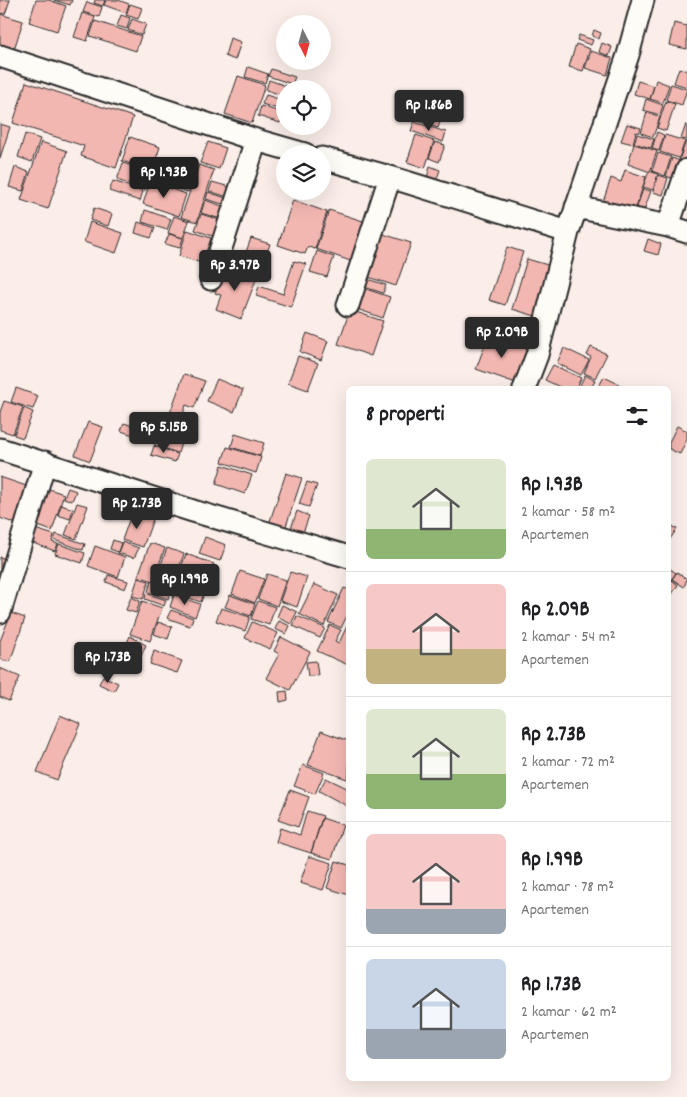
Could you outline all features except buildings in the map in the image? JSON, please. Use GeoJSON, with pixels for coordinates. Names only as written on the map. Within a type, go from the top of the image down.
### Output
{"type":"FeatureCollection","features":[{"type":"Feature","properties":{"kind":"street"},"geometry":{"type":"LineString","coordinates":[[525,386],[538,355],[568,232],[628,55],[643,0]]}},
{"type":"Feature","properties":{"kind":"street"},"geometry":{"type":"LineString","coordinates":[[0,56],[276,146]]}},
{"type":"Feature","properties":{"kind":"street"},"geometry":{"type":"LineString","coordinates":[[212,279],[256,140]]}},
{"type":"Feature","properties":{"kind":"street"},"geometry":{"type":"LineString","coordinates":[[331,161],[568,232]]}},
{"type":"Feature","properties":{"kind":"street"},"geometry":{"type":"LineString","coordinates":[[576,207],[677,229],[687,170]]}},
{"type":"Feature","properties":{"kind":"street"},"geometry":{"type":"LineString","coordinates":[[348,304],[390,177]]}},
{"type":"Feature","properties":{"kind":"street"},"geometry":{"type":"LineString","coordinates":[[0,449],[193,511],[346,556]]}},
{"type":"Feature","properties":{"kind":"street"},"geometry":{"type":"LineString","coordinates":[[0,612],[45,462]]}}]}
